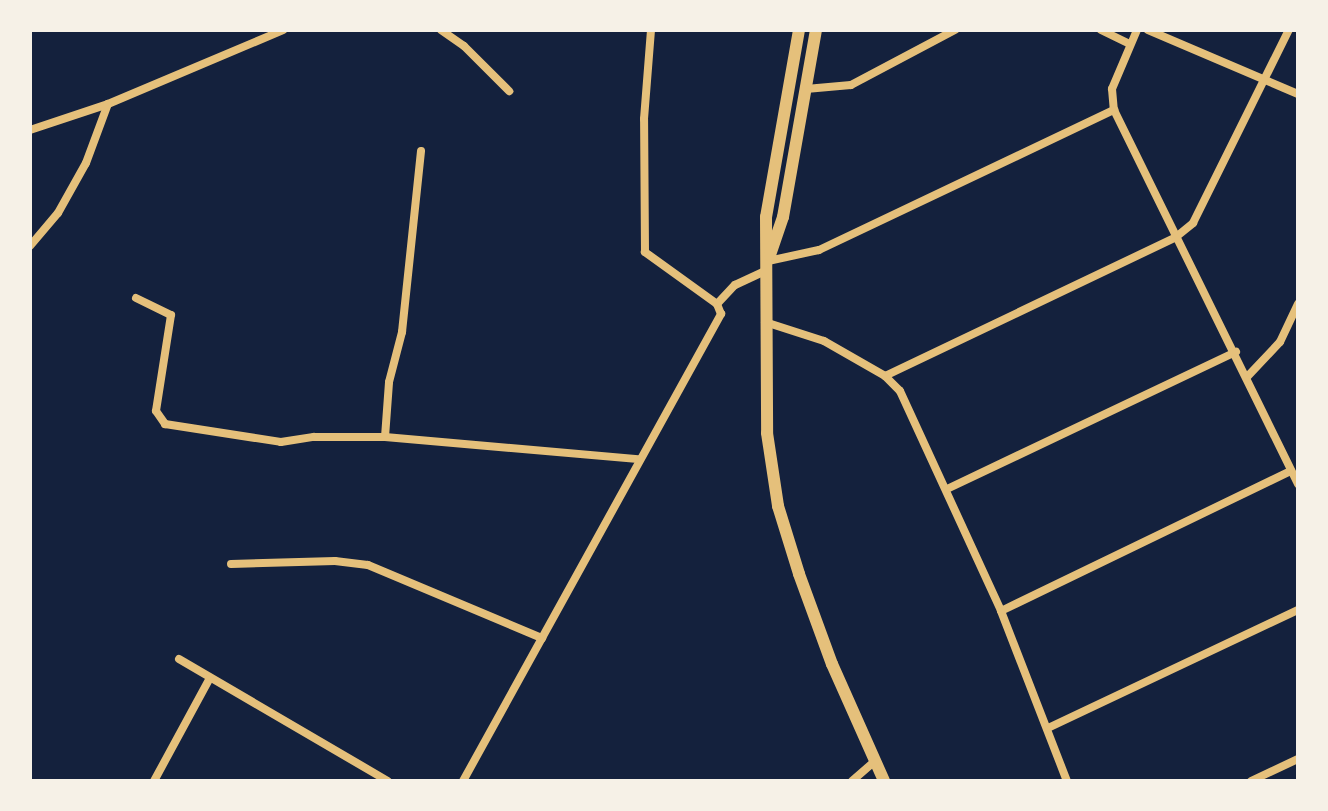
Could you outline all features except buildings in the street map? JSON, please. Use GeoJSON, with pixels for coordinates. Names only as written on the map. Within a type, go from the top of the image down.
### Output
{"type":"FeatureCollection","features":[{"type":"Feature","properties":{"kind":"main road"},"geometry":{"type":"LineString","coordinates":[[799,30],[766,217],[767,433],[778,506],[832,664],[884,781]]}},
{"type":"Feature","properties":{"kind":"main road"},"geometry":{"type":"LineString","coordinates":[[768,266],[783,217],[816,30]]}},
{"type":"Feature","properties":{"kind":"street"},"geometry":{"type":"LineString","coordinates":[[30,130],[108,104],[283,30]]}},
{"type":"Feature","properties":{"kind":"street"},"geometry":{"type":"LineString","coordinates":[[441,30],[464,46],[509,91]]}},
{"type":"Feature","properties":{"kind":"street"},"geometry":{"type":"LineString","coordinates":[[463,781],[638,459],[719,319],[721,311],[717,304],[645,252],[644,119],[651,30]]}},
{"type":"Feature","properties":{"kind":"street"},"geometry":{"type":"LineString","coordinates":[[806,89],[851,85],[955,30]]}},
{"type":"Feature","properties":{"kind":"street"},"geometry":{"type":"LineString","coordinates":[[1101,30],[1130,44]]}},
{"type":"Feature","properties":{"kind":"street"},"geometry":{"type":"LineString","coordinates":[[1137,30],[1112,89],[1114,110],[1236,352],[1298,484]]}},
{"type":"Feature","properties":{"kind":"street"},"geometry":{"type":"LineString","coordinates":[[1148,30],[1298,94]]}},
{"type":"Feature","properties":{"kind":"street"},"geometry":{"type":"LineString","coordinates":[[885,376],[1176,237],[1193,223],[1204,207],[1289,30]]}},
{"type":"Feature","properties":{"kind":"street"},"geometry":{"type":"LineString","coordinates":[[30,246],[58,213],[79,176],[108,104]]}},
{"type":"Feature","properties":{"kind":"street"},"geometry":{"type":"LineString","coordinates":[[717,304],[735,285],[768,266],[819,250],[1114,110]]}},
{"type":"Feature","properties":{"kind":"street"},"geometry":{"type":"LineString","coordinates":[[385,437],[389,382],[402,332],[421,151]]}},
{"type":"Feature","properties":{"kind":"street"},"geometry":{"type":"LineString","coordinates":[[136,298],[171,315],[156,411],[165,424],[281,442],[314,437],[385,437],[638,459]]}},
{"type":"Feature","properties":{"kind":"street"},"geometry":{"type":"LineString","coordinates":[[1247,377],[1280,342],[1298,304]]}},
{"type":"Feature","properties":{"kind":"street"},"geometry":{"type":"LineString","coordinates":[[765,322],[824,341],[885,376],[904,398],[1001,611],[1067,781]]}},
{"type":"Feature","properties":{"kind":"street"},"geometry":{"type":"LineString","coordinates":[[947,489],[1236,352]]}},
{"type":"Feature","properties":{"kind":"street"},"geometry":{"type":"LineString","coordinates":[[1001,611],[1291,471]]}},
{"type":"Feature","properties":{"kind":"street"},"geometry":{"type":"LineString","coordinates":[[231,564],[335,561],[368,565],[542,638]]}},
{"type":"Feature","properties":{"kind":"street"},"geometry":{"type":"LineString","coordinates":[[1048,728],[1298,610]]}},
{"type":"Feature","properties":{"kind":"street"},"geometry":{"type":"LineString","coordinates":[[179,659],[388,781]]}},
{"type":"Feature","properties":{"kind":"street"},"geometry":{"type":"LineString","coordinates":[[154,781],[210,678]]}},
{"type":"Feature","properties":{"kind":"street"},"geometry":{"type":"LineString","coordinates":[[1251,781],[1298,759]]}},
{"type":"Feature","properties":{"kind":"street"},"geometry":{"type":"LineString","coordinates":[[852,781],[875,761]]}}]}
